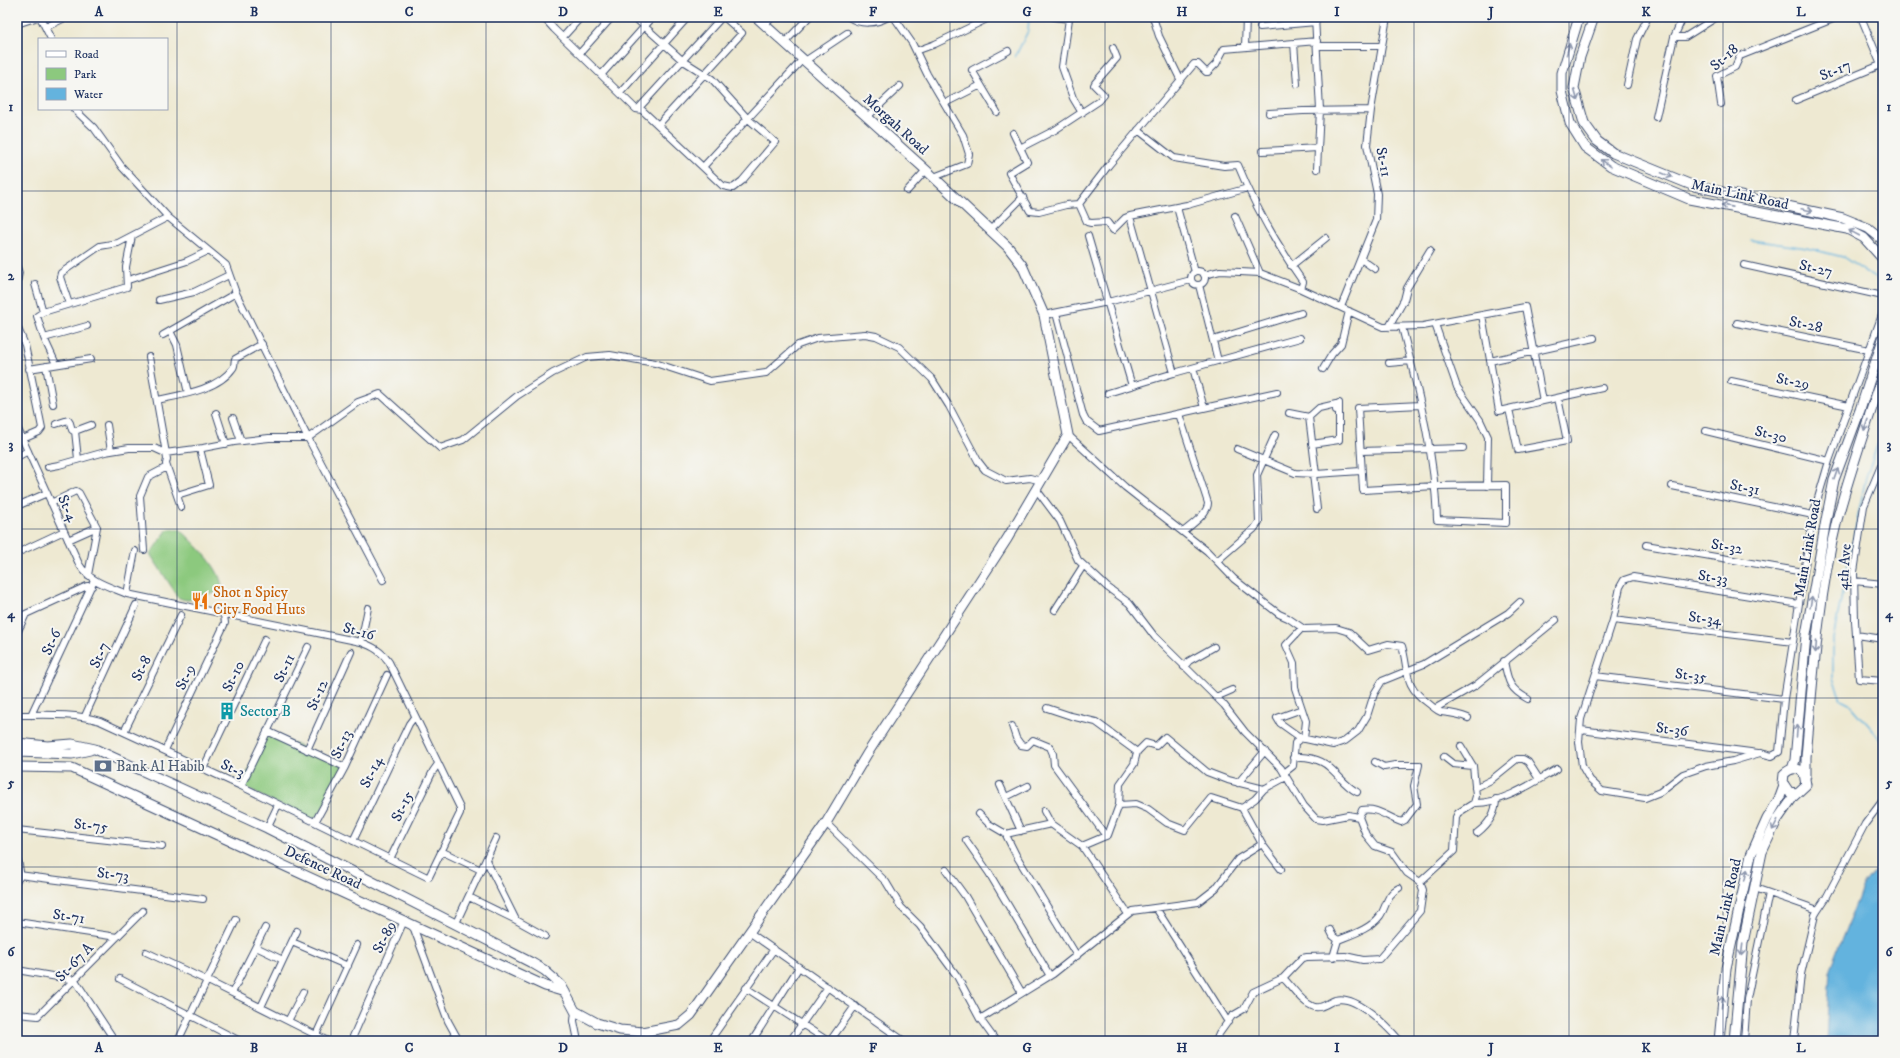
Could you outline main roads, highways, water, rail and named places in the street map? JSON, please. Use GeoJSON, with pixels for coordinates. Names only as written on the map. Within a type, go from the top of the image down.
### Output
{"type":"FeatureCollection","features":[{"type":"Feature","properties":{"kind":"water"},"geometry":{"type":"Polygon","coordinates":[[[1883,860],[1883,1041],[1826,1041],[1830,968],[1863,886],[1883,860]]]}},
{"type":"Feature","properties":{"kind":"waterway"},"geometry":{"type":"LineString","coordinates":[[1015,57],[1028,31],[1029,17]]}},
{"type":"Feature","properties":{"kind":"waterway"},"geometry":{"type":"LineString","coordinates":[[1751,240],[1807,248],[1843,257],[1879,281]]}},
{"type":"Feature","properties":{"kind":"waterway"},"geometry":{"type":"LineString","coordinates":[[1883,429],[1866,477],[1833,639],[1833,679],[1841,699],[1849,703],[1883,744]]}},
{"type":"Feature","properties":{"kind":"place","name":"Shot n Spicy City Food Huts"},"geometry":{"type":"Point","coordinates":[200,601]}},
{"type":"Feature","properties":{"kind":"place","name":"Sector B"},"geometry":{"type":"Point","coordinates":[227,711]}},
{"type":"Feature","properties":{"kind":"place","name":"Bank Al Habib"},"geometry":{"type":"Point","coordinates":[103,766]}}]}
